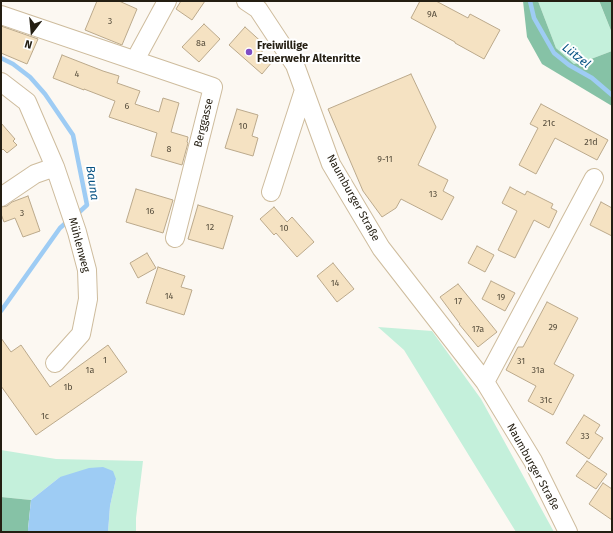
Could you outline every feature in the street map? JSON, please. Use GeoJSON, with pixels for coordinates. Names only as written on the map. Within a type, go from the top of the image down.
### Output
{"type":"FeatureCollection","features":[{"type":"Feature","properties":{"kind":"street"},"geometry":{"type":"LineString","coordinates":[[135,60],[167,1]]}},
{"type":"Feature","properties":{"kind":"street","name":"Naumburger Straße"},"geometry":{"type":"LineString","coordinates":[[246,1],[258,9],[294,66],[331,164],[381,248],[485,382],[533,461],[568,532]]}},
{"type":"Feature","properties":{"kind":"street","name":"Berggasse"},"geometry":{"type":"LineString","coordinates":[[1,15],[213,87],[175,238]]}},
{"type":"Feature","properties":{"kind":"street","name":"Mühlenweg"},"geometry":{"type":"LineString","coordinates":[[1,82],[27,102],[55,167],[77,232],[87,270],[88,299],[81,334],[55,363]]}},
{"type":"Feature","properties":{"kind":"street"},"geometry":{"type":"LineString","coordinates":[[271,192],[304,90]]}},
{"type":"Feature","properties":{"kind":"street"},"geometry":{"type":"LineString","coordinates":[[1,197],[35,174],[55,167]]}},
{"type":"Feature","properties":{"kind":"street"},"geometry":{"type":"LineString","coordinates":[[485,382],[594,178]]}},
{"type":"Feature","properties":{"kind":"green space"},"geometry":{"type":"Polygon","coordinates":[[[523,1],[538,1],[556,48],[574,64],[612,51],[612,106],[542,64],[527,37],[523,1]]]}},
{"type":"Feature","properties":{"kind":"green space"},"geometry":{"type":"Polygon","coordinates":[[[538,1],[599,1],[612,33],[612,51],[574,64],[556,48],[538,1]]]}},
{"type":"Feature","properties":{"kind":"green space"},"geometry":{"type":"Polygon","coordinates":[[[599,1],[612,1],[612,33],[600,3],[599,1]]]}},
{"type":"Feature","properties":{"kind":"green space"},"geometry":{"type":"Polygon","coordinates":[[[378,327],[432,331],[481,399],[554,532],[516,532],[404,350],[378,327]]]}},
{"type":"Feature","properties":{"kind":"green space"},"geometry":{"type":"Polygon","coordinates":[[[1,450],[56,459],[143,461],[136,518],[136,532],[108,532],[110,506],[116,479],[60,477],[31,500],[1,497],[1,450]]]}},
{"type":"Feature","properties":{"kind":"green space"},"geometry":{"type":"Polygon","coordinates":[[[1,497],[31,500],[28,532],[1,532],[1,497]]]}},
{"type":"Feature","properties":{"kind":"water"},"geometry":{"type":"Polygon","coordinates":[[[103,467],[113,471],[116,479],[110,506],[108,532],[28,532],[31,500],[60,477],[89,468],[103,467]]]}},
{"type":"Feature","properties":{"kind":"building"},"geometry":{"type":"Polygon","coordinates":[[[97,1],[119,1],[137,9],[122,45],[85,30],[97,1]]]}},
{"type":"Feature","properties":{"kind":"building"},"geometry":{"type":"Polygon","coordinates":[[[181,1],[205,1],[192,20],[176,9],[181,1]]]}},
{"type":"Feature","properties":{"kind":"building"},"geometry":{"type":"Polygon","coordinates":[[[420,1],[436,1],[468,18],[470,14],[500,30],[484,59],[411,18],[420,1]]]}},
{"type":"Feature","properties":{"kind":"building"},"geometry":{"type":"Polygon","coordinates":[[[204,24],[220,39],[199,62],[182,47],[204,24]]]}},
{"type":"Feature","properties":{"kind":"building"},"geometry":{"type":"Polygon","coordinates":[[[1,26],[38,39],[27,64],[1,53],[1,26]]]}},
{"type":"Feature","properties":{"kind":"building","name":"Freiwillige Feuerwehr Altenritte"},"geometry":{"type":"Polygon","coordinates":[[[245,27],[266,46],[261,53],[272,62],[262,74],[229,45],[245,27]]]}},
{"type":"Feature","properties":{"kind":"building"},"geometry":{"type":"Polygon","coordinates":[[[62,55],[119,76],[117,83],[140,91],[135,104],[159,112],[163,98],[179,103],[171,132],[188,137],[188,143],[182,165],[151,156],[157,133],[109,117],[115,101],[53,78],[62,55]]]}},
{"type":"Feature","properties":{"kind":"building"},"geometry":{"type":"Polygon","coordinates":[[[411,74],[436,127],[418,165],[448,180],[443,191],[454,197],[442,220],[401,199],[396,208],[382,217],[363,191],[328,109],[411,74]]]}},
{"type":"Feature","properties":{"kind":"building"},"geometry":{"type":"Polygon","coordinates":[[[541,104],[608,140],[597,160],[555,138],[536,174],[519,165],[538,128],[530,124],[541,104]]]}},
{"type":"Feature","properties":{"kind":"building"},"geometry":{"type":"Polygon","coordinates":[[[237,109],[258,115],[252,136],[258,138],[253,156],[225,148],[237,109]]]}},
{"type":"Feature","properties":{"kind":"building"},"geometry":{"type":"Polygon","coordinates":[[[1,123],[15,139],[13,141],[17,145],[7,153],[3,149],[1,151],[1,123]]]}},
{"type":"Feature","properties":{"kind":"building"},"geometry":{"type":"Polygon","coordinates":[[[510,187],[525,195],[527,191],[553,204],[551,208],[557,211],[549,228],[534,220],[515,258],[498,250],[517,211],[502,203],[510,187]]]}},
{"type":"Feature","properties":{"kind":"building"},"geometry":{"type":"Polygon","coordinates":[[[136,189],[173,200],[163,233],[126,222],[136,189]]]}},
{"type":"Feature","properties":{"kind":"building"},"geometry":{"type":"Polygon","coordinates":[[[28,196],[40,231],[23,237],[15,218],[4,222],[1,214],[1,207],[7,206],[12,202],[28,196]]]}},
{"type":"Feature","properties":{"kind":"building"},"geometry":{"type":"Polygon","coordinates":[[[601,202],[612,208],[612,236],[590,225],[601,202]]]}},
{"type":"Feature","properties":{"kind":"building"},"geometry":{"type":"Polygon","coordinates":[[[198,205],[233,216],[223,249],[188,239],[198,205]]]}},
{"type":"Feature","properties":{"kind":"building"},"geometry":{"type":"Polygon","coordinates":[[[274,207],[287,222],[292,217],[314,242],[297,257],[276,233],[274,235],[260,219],[274,207]]]}},
{"type":"Feature","properties":{"kind":"building"},"geometry":{"type":"Polygon","coordinates":[[[477,246],[494,255],[485,272],[468,263],[477,246]]]}},
{"type":"Feature","properties":{"kind":"building"},"geometry":{"type":"Polygon","coordinates":[[[147,253],[156,268],[138,278],[130,263],[147,253]]]}},
{"type":"Feature","properties":{"kind":"building"},"geometry":{"type":"Polygon","coordinates":[[[333,263],[354,289],[337,302],[317,276],[333,263]]]}},
{"type":"Feature","properties":{"kind":"building"},"geometry":{"type":"Polygon","coordinates":[[[158,267],[185,276],[181,287],[192,290],[184,315],[146,303],[158,267]]]}},
{"type":"Feature","properties":{"kind":"building"},"geometry":{"type":"Polygon","coordinates":[[[491,281],[515,293],[505,311],[482,299],[491,281]]]}},
{"type":"Feature","properties":{"kind":"building"},"geometry":{"type":"Polygon","coordinates":[[[458,284],[497,332],[478,347],[459,324],[440,297],[458,284]]]}},
{"type":"Feature","properties":{"kind":"building"},"geometry":{"type":"Polygon","coordinates":[[[547,302],[578,318],[554,364],[574,375],[553,415],[528,401],[536,386],[506,370],[518,347],[523,347],[547,302]]]}},
{"type":"Feature","properties":{"kind":"building"},"geometry":{"type":"Polygon","coordinates":[[[1,338],[11,352],[21,345],[50,387],[108,345],[127,372],[36,435],[1,386],[1,338]]]}},
{"type":"Feature","properties":{"kind":"building"},"geometry":{"type":"Polygon","coordinates":[[[584,415],[600,425],[595,433],[603,438],[589,459],[566,443],[584,415]]]}},
{"type":"Feature","properties":{"kind":"building"},"geometry":{"type":"Polygon","coordinates":[[[587,461],[607,474],[596,489],[576,476],[587,461]]]}},
{"type":"Feature","properties":{"kind":"building"},"geometry":{"type":"Polygon","coordinates":[[[603,483],[612,489],[612,520],[589,504],[603,483]]]}},
{"type":"Feature","properties":{"kind":"waterway","name":"Lützel"},"geometry":{"type":"LineString","coordinates":[[530,1],[534,18],[554,53],[569,65],[592,78],[612,95]]}},
{"type":"Feature","properties":{"kind":"waterway","name":"Bauna"},"geometry":{"type":"LineString","coordinates":[[1,58],[13,64],[30,77],[45,94],[73,135],[87,205],[75,216]]}},
{"type":"Feature","properties":{"kind":"waterway","name":"Bauna"},"geometry":{"type":"LineString","coordinates":[[1,311],[60,228],[69,220]]}},
{"type":"Feature","properties":{"kind":"place","name":"Freiwillige Feuerwehr Altenritte"},"geometry":{"type":"Point","coordinates":[249,52]}}]}
